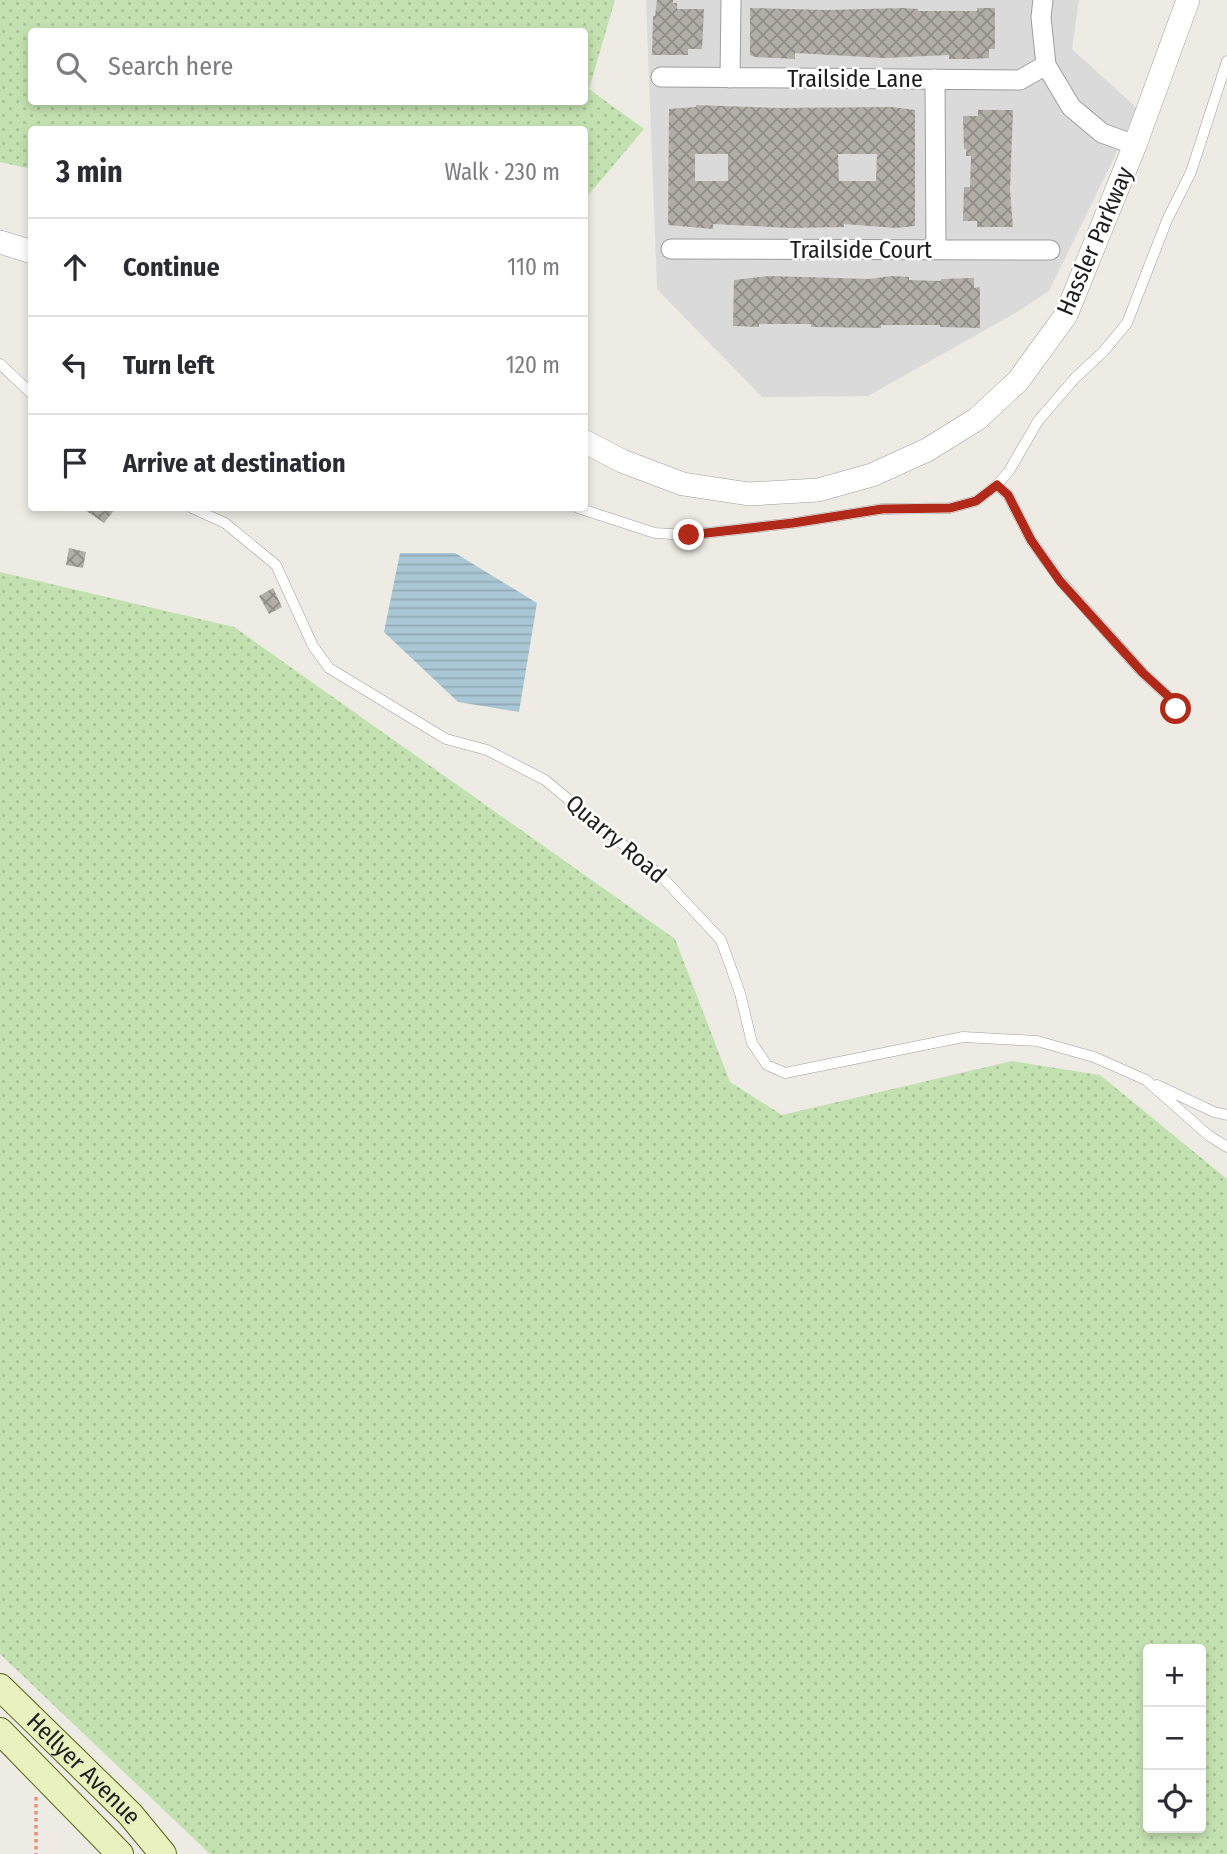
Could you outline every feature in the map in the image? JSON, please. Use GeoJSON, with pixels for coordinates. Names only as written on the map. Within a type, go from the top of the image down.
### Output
{"type":"FeatureCollection","features":[{"type":"Feature","properties":{"kind":"main road","name":"Hellyer Avenue"},"geometry":{"type":"LineString","coordinates":[[0,1687],[130,1814],[163,1854]]}},
{"type":"Feature","properties":{"kind":"main road","name":"Hellyer Avenue"},"geometry":{"type":"LineString","coordinates":[[0,1731],[120,1854]]}},
{"type":"Feature","properties":{"kind":"street"},"geometry":{"type":"LineString","coordinates":[[730,78],[731,0]]}},
{"type":"Feature","properties":{"kind":"street"},"geometry":{"type":"LineString","coordinates":[[1043,0],[1041,18],[1046,65],[1071,107],[1102,133],[1135,145]]}},
{"type":"Feature","properties":{"kind":"street","name":"Hassler Parkway"},"geometry":{"type":"LineString","coordinates":[[588,443],[622,461],[683,484],[749,494],[818,490],[872,475],[927,450],[977,419],[1018,381],[1066,315],[1135,145],[1188,0]]}},
{"type":"Feature","properties":{"kind":"street","name":"Trailside Lane"},"geometry":{"type":"LineString","coordinates":[[661,78],[1020,80],[1046,65]]}},
{"type":"Feature","properties":{"kind":"street"},"geometry":{"type":"LineString","coordinates":[[935,79],[936,250]]}},
{"type":"Feature","properties":{"kind":"street"},"geometry":{"type":"LineString","coordinates":[[0,242],[28,251]]}},
{"type":"Feature","properties":{"kind":"street","name":"Trailside Court"},"geometry":{"type":"LineString","coordinates":[[671,249],[1050,250]]}},
{"type":"Feature","properties":{"kind":"lane"},"geometry":{"type":"LineString","coordinates":[[587,511],[655,533],[689,535],[882,509],[950,508],[976,501],[997,485],[1009,471],[1038,421],[1075,378],[1104,352],[1127,323],[1167,220],[1191,172],[1227,61]]}},
{"type":"Feature","properties":{"kind":"lane"},"geometry":{"type":"LineString","coordinates":[[0,365],[28,390]]}},
{"type":"Feature","properties":{"kind":"lane"},"geometry":{"type":"LineString","coordinates":[[997,485],[1008,495],[1031,540],[1060,581],[1143,673],[1168,696],[1176,709]]}},
{"type":"Feature","properties":{"kind":"lane","name":"Quarry Road"},"geometry":{"type":"LineString","coordinates":[[199,511],[225,523],[276,565],[313,646],[328,668],[446,738],[488,750],[545,780],[662,877],[721,940],[740,993],[752,1043],[767,1065],[785,1073],[963,1037],[1037,1041],[1094,1058],[1214,1112],[1227,1115]]}},
{"type":"Feature","properties":{"kind":"lane"},"geometry":{"type":"LineString","coordinates":[[1146,1080],[1208,1135],[1227,1147]]}},
{"type":"Feature","properties":{"kind":"path"},"geometry":{"type":"LineString","coordinates":[[36,1854],[37,1796]]}},
{"type":"Feature","properties":{"kind":"shaded area"},"geometry":{"type":"Polygon","coordinates":[[[646,0],[1079,0],[1072,49],[1138,109],[1049,291],[1019,311],[868,396],[762,397],[657,289],[646,0]]]}},
{"type":"Feature","properties":{"kind":"green space"},"geometry":{"type":"Polygon","coordinates":[[[0,0],[615,0],[589,89],[644,129],[588,195],[588,126],[28,126],[28,168],[0,162],[0,0]]]}},
{"type":"Feature","properties":{"kind":"green space"},"geometry":{"type":"Polygon","coordinates":[[[0,572],[234,627],[675,939],[730,1082],[782,1115],[1012,1061],[1100,1075],[1227,1179],[1227,1854],[210,1854],[0,1654],[0,572]]]}},
{"type":"Feature","properties":{"kind":"water"},"geometry":{"type":"Polygon","coordinates":[[[400,553],[455,553],[537,603],[519,712],[458,702],[384,632],[400,553]]]}},
{"type":"Feature","properties":{"kind":"building"},"geometry":{"type":"Polygon","coordinates":[[[657,0],[673,0],[673,3],[677,3],[677,9],[704,9],[702,49],[688,49],[688,55],[652,55],[653,16],[657,0]]]}},
{"type":"Feature","properties":{"kind":"building"},"geometry":{"type":"Polygon","coordinates":[[[750,8],[977,11],[977,8],[995,8],[995,49],[989,49],[989,58],[970,59],[949,59],[949,55],[884,58],[795,53],[795,59],[755,57],[750,55],[750,8]]]}},
{"type":"Feature","properties":{"kind":"building"},"geometry":{"type":"Polygon","coordinates":[[[893,107],[915,110],[915,226],[896,228],[844,224],[844,227],[791,228],[713,224],[713,229],[668,225],[669,109],[893,107]],[[695,154],[695,181],[728,181],[728,154],[695,154]],[[838,154],[839,181],[876,181],[877,154],[838,154]]]}},
{"type":"Feature","properties":{"kind":"building"},"geometry":{"type":"Polygon","coordinates":[[[978,110],[1013,110],[1010,190],[1013,227],[977,227],[977,221],[963,221],[964,187],[970,187],[971,156],[966,156],[964,149],[963,116],[978,116],[978,110]]]}},
{"type":"Feature","properties":{"kind":"building"},"geometry":{"type":"Polygon","coordinates":[[[769,276],[869,279],[892,276],[909,277],[909,280],[941,281],[974,278],[974,288],[980,287],[980,328],[940,325],[881,325],[881,328],[811,327],[811,324],[733,326],[734,280],[769,276]]]}},
{"type":"Feature","properties":{"kind":"building"},"geometry":{"type":"Polygon","coordinates":[[[86,511],[114,511],[104,523],[86,511]]]}},
{"type":"Feature","properties":{"kind":"building"},"geometry":{"type":"Polygon","coordinates":[[[69,548],[86,552],[83,568],[66,565],[69,548]]]}},
{"type":"Feature","properties":{"kind":"building"},"geometry":{"type":"Polygon","coordinates":[[[273,588],[282,607],[269,614],[259,596],[273,588]]]}},
{"type":"Feature","properties":{"kind":"route"},"geometry":{"type":"LineString","coordinates":[[689,535],[882,509],[950,508],[976,501],[997,485],[1008,495],[1031,540],[1060,581],[1143,673],[1168,696],[1176,709]]}}]}
